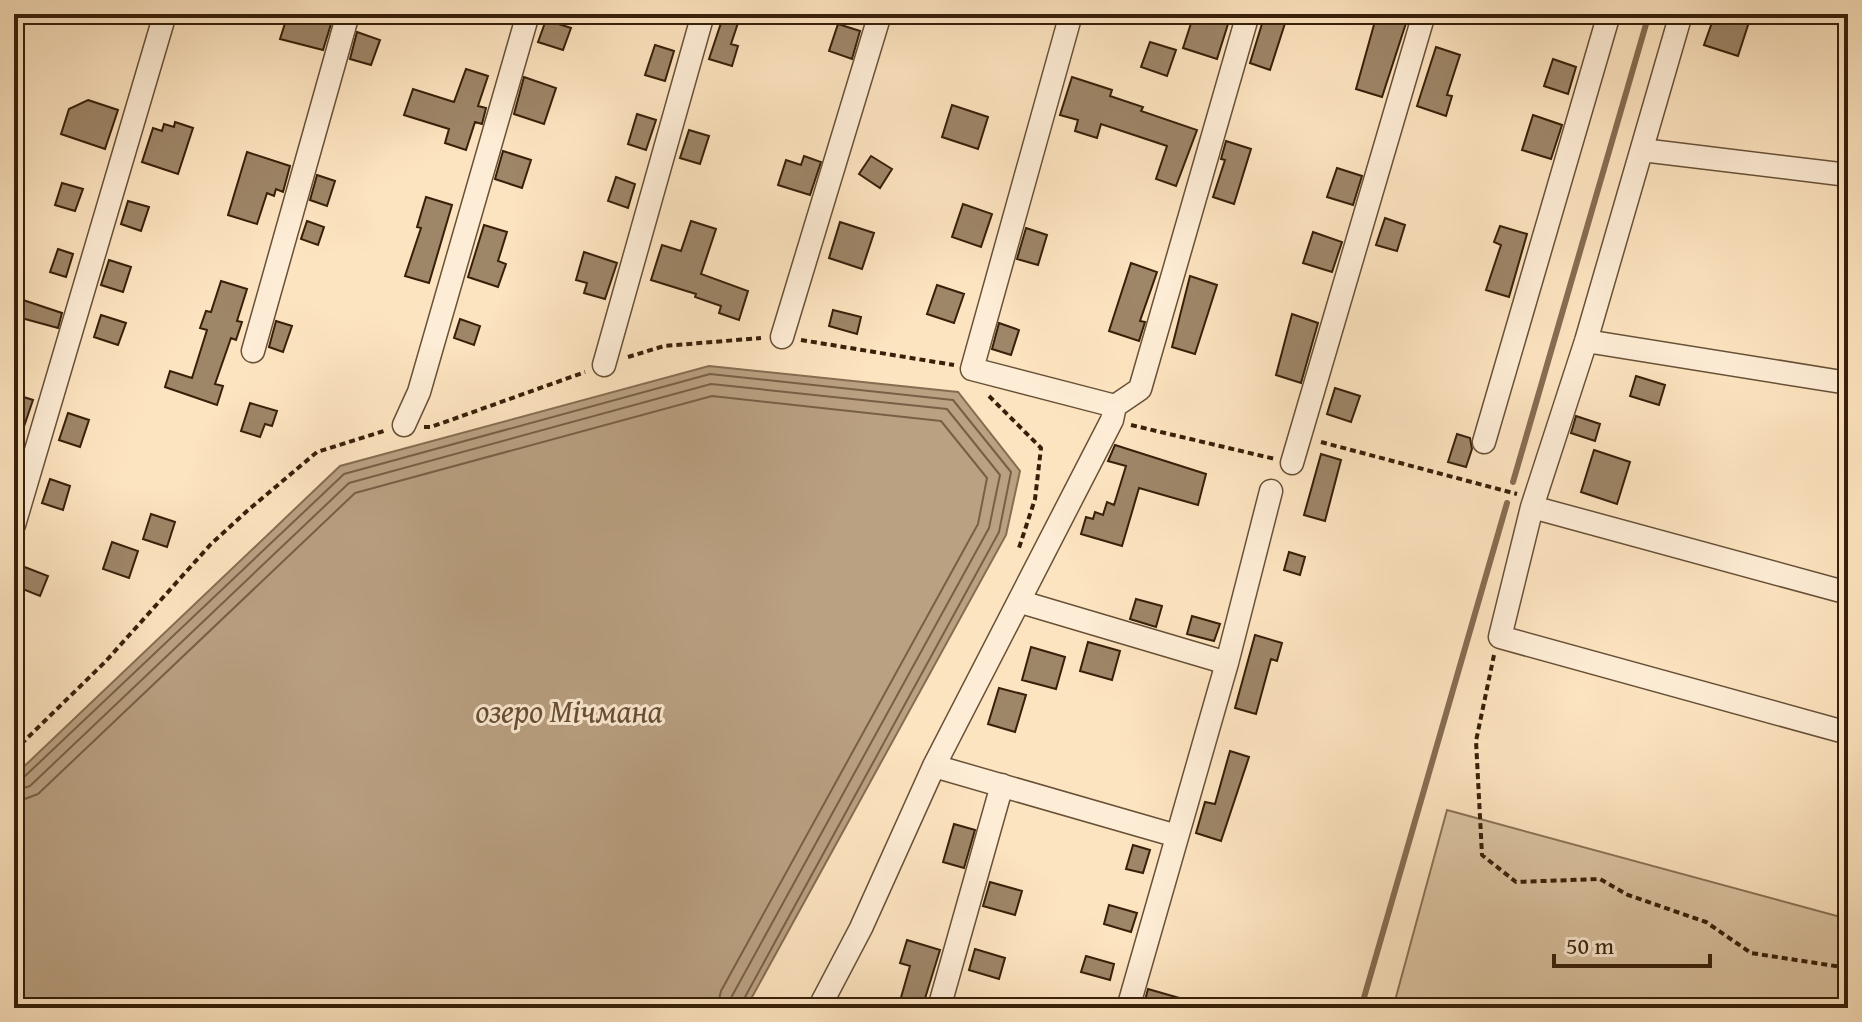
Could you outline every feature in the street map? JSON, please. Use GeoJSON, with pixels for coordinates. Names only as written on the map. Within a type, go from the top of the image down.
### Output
{"type":"FeatureCollection","features":[{"type":"Feature","properties":{"kind":"street"},"geometry":{"type":"LineString","coordinates":[[15,522],[165,14]]}},
{"type":"Feature","properties":{"kind":"street"},"geometry":{"type":"LineString","coordinates":[[253,351],[348,14]]}},
{"type":"Feature","properties":{"kind":"street"},"geometry":{"type":"LineString","coordinates":[[404,425],[419,392],[528,14]]}},
{"type":"Feature","properties":{"kind":"street"},"geometry":{"type":"LineString","coordinates":[[604,365],[703,14]]}},
{"type":"Feature","properties":{"kind":"street"},"geometry":{"type":"LineString","coordinates":[[782,337],[880,14]]}},
{"type":"Feature","properties":{"kind":"street"},"geometry":{"type":"LineString","coordinates":[[1071,14],[964,369],[1114,413]]}},
{"type":"Feature","properties":{"kind":"street"},"geometry":{"type":"LineString","coordinates":[[819,1008],[861,928],[934,766],[1114,413],[1140,389],[1248,14]]}},
{"type":"Feature","properties":{"kind":"street"},"geometry":{"type":"LineString","coordinates":[[1292,463],[1424,14]]}},
{"type":"Feature","properties":{"kind":"street"},"geometry":{"type":"LineString","coordinates":[[1484,442],[1609,14]]}},
{"type":"Feature","properties":{"kind":"street"},"geometry":{"type":"LineString","coordinates":[[1681,14],[1586,341],[1534,503],[1500,637],[1848,733]]}},
{"type":"Feature","properties":{"kind":"street"},"geometry":{"type":"LineString","coordinates":[[1642,150],[1848,175]]}},
{"type":"Feature","properties":{"kind":"street"},"geometry":{"type":"LineString","coordinates":[[1586,341],[1848,383]]}},
{"type":"Feature","properties":{"kind":"street"},"geometry":{"type":"LineString","coordinates":[[1128,1008],[1227,663],[1271,491]]}},
{"type":"Feature","properties":{"kind":"street"},"geometry":{"type":"LineString","coordinates":[[1534,503],[1848,593]]}},
{"type":"Feature","properties":{"kind":"street"},"geometry":{"type":"LineString","coordinates":[[1024,594],[1227,663]]}},
{"type":"Feature","properties":{"kind":"street"},"geometry":{"type":"LineString","coordinates":[[934,766],[1177,836]]}},
{"type":"Feature","properties":{"kind":"street"},"geometry":{"type":"LineString","coordinates":[[939,1008],[1002,785]]}},
{"type":"Feature","properties":{"kind":"path"},"geometry":{"type":"LineString","coordinates":[[14,751],[106,661],[211,544],[317,452],[404,425],[431,427],[664,346],[782,337],[964,369]]}},
{"type":"Feature","properties":{"kind":"path"},"geometry":{"type":"LineString","coordinates":[[987,395],[1041,448],[1035,499],[1016,559],[1024,594]]}},
{"type":"Feature","properties":{"kind":"path"},"geometry":{"type":"LineString","coordinates":[[1114,413],[1292,463]]}},
{"type":"Feature","properties":{"kind":"path"},"geometry":{"type":"LineString","coordinates":[[1301,437],[1534,503]]}},
{"type":"Feature","properties":{"kind":"path"},"geometry":{"type":"LineString","coordinates":[[1500,637],[1486,681],[1476,741],[1482,855],[1516,882],[1600,879],[1628,895],[1706,922],[1751,953],[1848,968]]}},
{"type":"Feature","properties":{"kind":"shaded area"},"geometry":{"type":"Polygon","coordinates":[[[1447,810],[1848,919],[1848,1008],[1393,1008],[1447,810]]]}},
{"type":"Feature","properties":{"kind":"water","name":"озеро Мічмана"},"geometry":{"type":"Polygon","coordinates":[[[709,366],[958,392],[1020,471],[1006,535],[746,1008],[14,1008],[14,776],[340,466],[709,366]]]}},
{"type":"Feature","properties":{"kind":"building"},"geometry":{"type":"Polygon","coordinates":[[[288,14],[328,14],[326,22],[331,24],[323,50],[280,39],[288,14]]]}},
{"type":"Feature","properties":{"kind":"building"},"geometry":{"type":"Polygon","coordinates":[[[724,14],[741,14],[731,44],[738,46],[732,66],[709,59],[724,14]]]}},
{"type":"Feature","properties":{"kind":"building"},"geometry":{"type":"Polygon","coordinates":[[[1194,14],[1228,24],[1217,59],[1183,48],[1194,14]]]}},
{"type":"Feature","properties":{"kind":"building"},"geometry":{"type":"Polygon","coordinates":[[[1265,14],[1288,14],[1270,70],[1250,63],[1265,14]]]}},
{"type":"Feature","properties":{"kind":"building"},"geometry":{"type":"Polygon","coordinates":[[[1377,14],[1407,20],[1382,97],[1356,89],[1377,14]]]}},
{"type":"Feature","properties":{"kind":"building"},"geometry":{"type":"Polygon","coordinates":[[[1715,14],[1735,14],[1750,19],[1738,56],[1704,45],[1715,14]]]}},
{"type":"Feature","properties":{"kind":"building"},"geometry":{"type":"Polygon","coordinates":[[[546,20],[571,28],[563,50],[538,42],[546,20]]]}},
{"type":"Feature","properties":{"kind":"building"},"geometry":{"type":"Polygon","coordinates":[[[838,24],[860,31],[852,59],[829,51],[838,24]]]}},
{"type":"Feature","properties":{"kind":"building"},"geometry":{"type":"Polygon","coordinates":[[[357,32],[380,40],[371,65],[350,59],[357,32]]]}},
{"type":"Feature","properties":{"kind":"building"},"geometry":{"type":"Polygon","coordinates":[[[1150,42],[1176,50],[1167,76],[1141,67],[1150,42]]]}},
{"type":"Feature","properties":{"kind":"building"},"geometry":{"type":"Polygon","coordinates":[[[655,45],[674,51],[665,81],[645,75],[655,45]]]}},
{"type":"Feature","properties":{"kind":"building"},"geometry":{"type":"Polygon","coordinates":[[[1436,47],[1460,55],[1447,95],[1452,96],[1446,116],[1417,106],[1436,47]]]}},
{"type":"Feature","properties":{"kind":"building"},"geometry":{"type":"Polygon","coordinates":[[[1553,59],[1576,67],[1568,94],[1544,86],[1553,59]]]}},
{"type":"Feature","properties":{"kind":"building"},"geometry":{"type":"Polygon","coordinates":[[[466,69],[488,76],[478,106],[486,108],[482,124],[475,122],[466,150],[445,143],[449,129],[404,115],[413,89],[454,102],[466,69]]]}},
{"type":"Feature","properties":{"kind":"building"},"geometry":{"type":"Polygon","coordinates":[[[524,77],[556,88],[544,124],[514,114],[524,77]]]}},
{"type":"Feature","properties":{"kind":"building"},"geometry":{"type":"Polygon","coordinates":[[[1072,77],[1112,90],[1110,96],[1143,107],[1141,111],[1197,130],[1176,186],[1156,179],[1167,146],[1101,124],[1097,138],[1075,131],[1078,120],[1060,115],[1072,77]]]}},
{"type":"Feature","properties":{"kind":"building"},"geometry":{"type":"Polygon","coordinates":[[[88,100],[118,110],[105,149],[61,134],[69,109],[88,100]]]}},
{"type":"Feature","properties":{"kind":"building"},"geometry":{"type":"Polygon","coordinates":[[[952,105],[988,117],[978,149],[942,137],[952,105]]]}},
{"type":"Feature","properties":{"kind":"building"},"geometry":{"type":"Polygon","coordinates":[[[637,114],[656,120],[646,150],[628,144],[637,114]]]}},
{"type":"Feature","properties":{"kind":"building"},"geometry":{"type":"Polygon","coordinates":[[[1533,115],[1562,125],[1551,159],[1522,150],[1533,115]]]}},
{"type":"Feature","properties":{"kind":"building"},"geometry":{"type":"Polygon","coordinates":[[[175,122],[193,128],[178,174],[142,162],[153,128],[162,131],[164,124],[174,127],[175,122]]]}},
{"type":"Feature","properties":{"kind":"building"},"geometry":{"type":"Polygon","coordinates":[[[689,130],[709,136],[700,164],[680,158],[689,130]]]}},
{"type":"Feature","properties":{"kind":"building"},"geometry":{"type":"Polygon","coordinates":[[[1226,141],[1251,149],[1234,204],[1213,197],[1225,160],[1221,159],[1226,141]]]}},
{"type":"Feature","properties":{"kind":"building"},"geometry":{"type":"Polygon","coordinates":[[[503,151],[531,160],[522,188],[495,179],[503,151]]]}},
{"type":"Feature","properties":{"kind":"building"},"geometry":{"type":"Polygon","coordinates":[[[247,152],[290,166],[283,192],[276,189],[274,196],[267,193],[257,224],[228,215],[247,152]]]}},
{"type":"Feature","properties":{"kind":"building"},"geometry":{"type":"Polygon","coordinates":[[[804,156],[821,162],[810,195],[778,185],[786,160],[801,165],[804,156]]]}},
{"type":"Feature","properties":{"kind":"building"},"geometry":{"type":"Polygon","coordinates":[[[871,156],[892,169],[880,188],[859,174],[871,156]]]}},
{"type":"Feature","properties":{"kind":"building"},"geometry":{"type":"Polygon","coordinates":[[[1337,168],[1362,176],[1353,205],[1327,197],[1337,168]]]}},
{"type":"Feature","properties":{"kind":"building"},"geometry":{"type":"Polygon","coordinates":[[[317,175],[335,181],[327,206],[310,200],[317,175]]]}},
{"type":"Feature","properties":{"kind":"building"},"geometry":{"type":"Polygon","coordinates":[[[616,177],[635,184],[628,208],[608,201],[616,177]]]}},
{"type":"Feature","properties":{"kind":"building"},"geometry":{"type":"Polygon","coordinates":[[[62,183],[83,189],[75,211],[55,205],[62,183]]]}},
{"type":"Feature","properties":{"kind":"building"},"geometry":{"type":"Polygon","coordinates":[[[426,197],[452,205],[429,283],[405,276],[421,228],[417,227],[426,197]]]}},
{"type":"Feature","properties":{"kind":"building"},"geometry":{"type":"Polygon","coordinates":[[[128,201],[149,207],[141,231],[121,224],[128,201]]]}},
{"type":"Feature","properties":{"kind":"building"},"geometry":{"type":"Polygon","coordinates":[[[963,204],[992,214],[981,247],[952,237],[963,204]]]}},
{"type":"Feature","properties":{"kind":"building"},"geometry":{"type":"Polygon","coordinates":[[[1385,218],[1405,225],[1397,251],[1376,245],[1385,218]]]}},
{"type":"Feature","properties":{"kind":"building"},"geometry":{"type":"Polygon","coordinates":[[[307,221],[324,227],[318,245],[301,239],[307,221]]]}},
{"type":"Feature","properties":{"kind":"building"},"geometry":{"type":"Polygon","coordinates":[[[691,221],[716,229],[701,274],[748,291],[739,320],[719,313],[721,306],[695,297],[696,294],[651,280],[662,245],[681,251],[691,221]]]}},
{"type":"Feature","properties":{"kind":"building"},"geometry":{"type":"Polygon","coordinates":[[[840,222],[874,233],[862,269],[829,258],[840,222]]]}},
{"type":"Feature","properties":{"kind":"building"},"geometry":{"type":"Polygon","coordinates":[[[484,225],[507,232],[498,261],[506,264],[498,287],[468,277],[484,225]]]}},
{"type":"Feature","properties":{"kind":"building"},"geometry":{"type":"Polygon","coordinates":[[[1500,226],[1527,234],[1509,297],[1486,290],[1501,245],[1494,242],[1500,226]]]}},
{"type":"Feature","properties":{"kind":"building"},"geometry":{"type":"Polygon","coordinates":[[[1026,228],[1047,235],[1038,265],[1017,259],[1026,228]]]}},
{"type":"Feature","properties":{"kind":"building"},"geometry":{"type":"Polygon","coordinates":[[[1313,232],[1342,242],[1332,272],[1303,263],[1313,232]]]}},
{"type":"Feature","properties":{"kind":"building"},"geometry":{"type":"Polygon","coordinates":[[[58,249],[73,254],[66,277],[50,272],[58,249]]]}},
{"type":"Feature","properties":{"kind":"building"},"geometry":{"type":"Polygon","coordinates":[[[584,252],[617,263],[605,299],[584,293],[587,283],[576,280],[584,252]]]}},
{"type":"Feature","properties":{"kind":"building"},"geometry":{"type":"Polygon","coordinates":[[[109,260],[131,267],[123,292],[101,285],[109,260]]]}},
{"type":"Feature","properties":{"kind":"building"},"geometry":{"type":"Polygon","coordinates":[[[1131,263],[1157,272],[1140,321],[1145,322],[1139,341],[1109,331],[1131,263]]]}},
{"type":"Feature","properties":{"kind":"building"},"geometry":{"type":"Polygon","coordinates":[[[1190,276],[1217,285],[1195,354],[1172,347],[1190,276]]]}},
{"type":"Feature","properties":{"kind":"building"},"geometry":{"type":"Polygon","coordinates":[[[221,281],[247,289],[237,321],[242,322],[236,340],[231,338],[215,384],[223,386],[217,405],[165,387],[170,371],[192,378],[207,330],[200,328],[206,311],[211,312],[221,281]]]}},
{"type":"Feature","properties":{"kind":"building"},"geometry":{"type":"Polygon","coordinates":[[[937,285],[964,294],[954,323],[927,314],[937,285]]]}},
{"type":"Feature","properties":{"kind":"building"},"geometry":{"type":"Polygon","coordinates":[[[17,298],[62,313],[58,328],[14,316],[17,298]]]}},
{"type":"Feature","properties":{"kind":"building"},"geometry":{"type":"Polygon","coordinates":[[[833,310],[861,317],[857,334],[829,326],[833,310]]]}},
{"type":"Feature","properties":{"kind":"building"},"geometry":{"type":"Polygon","coordinates":[[[1292,314],[1318,323],[1301,383],[1276,375],[1292,314]]]}},
{"type":"Feature","properties":{"kind":"building"},"geometry":{"type":"Polygon","coordinates":[[[101,315],[126,323],[118,345],[94,337],[101,315]]]}},
{"type":"Feature","properties":{"kind":"building"},"geometry":{"type":"Polygon","coordinates":[[[460,319],[480,326],[474,345],[454,338],[460,319]]]}},
{"type":"Feature","properties":{"kind":"building"},"geometry":{"type":"Polygon","coordinates":[[[276,321],[292,326],[283,352],[269,347],[276,321]]]}},
{"type":"Feature","properties":{"kind":"building"},"geometry":{"type":"Polygon","coordinates":[[[999,323],[1019,330],[1011,355],[992,349],[999,323]]]}},
{"type":"Feature","properties":{"kind":"building"},"geometry":{"type":"Polygon","coordinates":[[[1636,376],[1665,385],[1659,405],[1630,396],[1636,376]]]}},
{"type":"Feature","properties":{"kind":"building"},"geometry":{"type":"Polygon","coordinates":[[[1335,388],[1360,396],[1351,422],[1327,414],[1335,388]]]}},
{"type":"Feature","properties":{"kind":"building"},"geometry":{"type":"Polygon","coordinates":[[[14,394],[33,400],[17,447],[14,446],[14,394]]]}},
{"type":"Feature","properties":{"kind":"building"},"geometry":{"type":"Polygon","coordinates":[[[250,403],[277,411],[272,426],[265,424],[260,437],[241,431],[250,403]]]}},
{"type":"Feature","properties":{"kind":"building"},"geometry":{"type":"Polygon","coordinates":[[[68,413],[89,420],[80,447],[59,440],[68,413]]]}},
{"type":"Feature","properties":{"kind":"building"},"geometry":{"type":"Polygon","coordinates":[[[1576,416],[1600,424],[1595,441],[1571,433],[1576,416]]]}},
{"type":"Feature","properties":{"kind":"building"},"geometry":{"type":"Polygon","coordinates":[[[1457,434],[1470,438],[1472,449],[1466,467],[1448,462],[1457,434]]]}},
{"type":"Feature","properties":{"kind":"building"},"geometry":{"type":"Polygon","coordinates":[[[1115,445],[1206,474],[1198,505],[1139,488],[1122,546],[1081,534],[1086,517],[1093,519],[1095,512],[1103,515],[1107,502],[1114,505],[1126,466],[1108,461],[1115,445]]]}},
{"type":"Feature","properties":{"kind":"building"},"geometry":{"type":"Polygon","coordinates":[[[1594,450],[1630,462],[1617,504],[1581,492],[1594,450]]]}},
{"type":"Feature","properties":{"kind":"building"},"geometry":{"type":"Polygon","coordinates":[[[1321,454],[1341,460],[1325,521],[1304,515],[1321,454]]]}},
{"type":"Feature","properties":{"kind":"building"},"geometry":{"type":"Polygon","coordinates":[[[50,479],[70,486],[63,510],[42,503],[50,479]]]}},
{"type":"Feature","properties":{"kind":"building"},"geometry":{"type":"Polygon","coordinates":[[[151,514],[175,522],[167,547],[143,539],[151,514]]]}},
{"type":"Feature","properties":{"kind":"building"},"geometry":{"type":"Polygon","coordinates":[[[112,542],[138,551],[129,578],[103,569],[112,542]]]}},
{"type":"Feature","properties":{"kind":"building"},"geometry":{"type":"Polygon","coordinates":[[[1289,552],[1305,557],[1300,575],[1284,570],[1289,552]]]}},
{"type":"Feature","properties":{"kind":"building"},"geometry":{"type":"Polygon","coordinates":[[[22,566],[48,576],[40,596],[15,586],[22,566]]]}},
{"type":"Feature","properties":{"kind":"building"},"geometry":{"type":"Polygon","coordinates":[[[1136,599],[1162,606],[1156,627],[1130,619],[1136,599]]]}},
{"type":"Feature","properties":{"kind":"building"},"geometry":{"type":"Polygon","coordinates":[[[1192,616],[1220,624],[1214,641],[1187,634],[1192,616]]]}},
{"type":"Feature","properties":{"kind":"building"},"geometry":{"type":"Polygon","coordinates":[[[1255,635],[1282,643],[1277,661],[1271,659],[1256,714],[1235,708],[1255,635]]]}},
{"type":"Feature","properties":{"kind":"building"},"geometry":{"type":"Polygon","coordinates":[[[1088,642],[1120,651],[1112,680],[1080,671],[1088,642]]]}},
{"type":"Feature","properties":{"kind":"building"},"geometry":{"type":"Polygon","coordinates":[[[1031,647],[1065,657],[1056,689],[1022,680],[1031,647]]]}},
{"type":"Feature","properties":{"kind":"building"},"geometry":{"type":"Polygon","coordinates":[[[999,688],[1026,695],[1015,732],[988,724],[999,688]]]}},
{"type":"Feature","properties":{"kind":"building"},"geometry":{"type":"Polygon","coordinates":[[[1230,751],[1249,757],[1221,841],[1196,833],[1205,802],[1215,804],[1230,751]]]}},
{"type":"Feature","properties":{"kind":"building"},"geometry":{"type":"Polygon","coordinates":[[[954,824],[975,830],[964,868],[943,862],[954,824]]]}},
{"type":"Feature","properties":{"kind":"building"},"geometry":{"type":"Polygon","coordinates":[[[1133,845],[1150,850],[1143,873],[1126,869],[1133,845]]]}},
{"type":"Feature","properties":{"kind":"building"},"geometry":{"type":"Polygon","coordinates":[[[990,882],[1022,891],[1015,915],[983,906],[990,882]]]}},
{"type":"Feature","properties":{"kind":"building"},"geometry":{"type":"Polygon","coordinates":[[[1109,905],[1137,913],[1131,932],[1104,924],[1109,905]]]}},
{"type":"Feature","properties":{"kind":"building"},"geometry":{"type":"Polygon","coordinates":[[[907,940],[940,950],[922,1008],[898,1008],[910,966],[900,963],[907,940]]]}},
{"type":"Feature","properties":{"kind":"building"},"geometry":{"type":"Polygon","coordinates":[[[975,949],[1005,958],[999,979],[969,970],[975,949]]]}},
{"type":"Feature","properties":{"kind":"building"},"geometry":{"type":"Polygon","coordinates":[[[1086,956],[1114,964],[1110,980],[1081,972],[1086,956]]]}},
{"type":"Feature","properties":{"kind":"building"},"geometry":{"type":"Polygon","coordinates":[[[1148,989],[1197,1003],[1197,1008],[1143,1008],[1148,989]]]}},
{"type":"Feature","properties":{"kind":"waterway"},"geometry":{"type":"LineString","coordinates":[[1513,482],[1649,14]]}},
{"type":"Feature","properties":{"kind":"waterway"},"geometry":{"type":"LineString","coordinates":[[1361,1008],[1507,503]]}}]}
